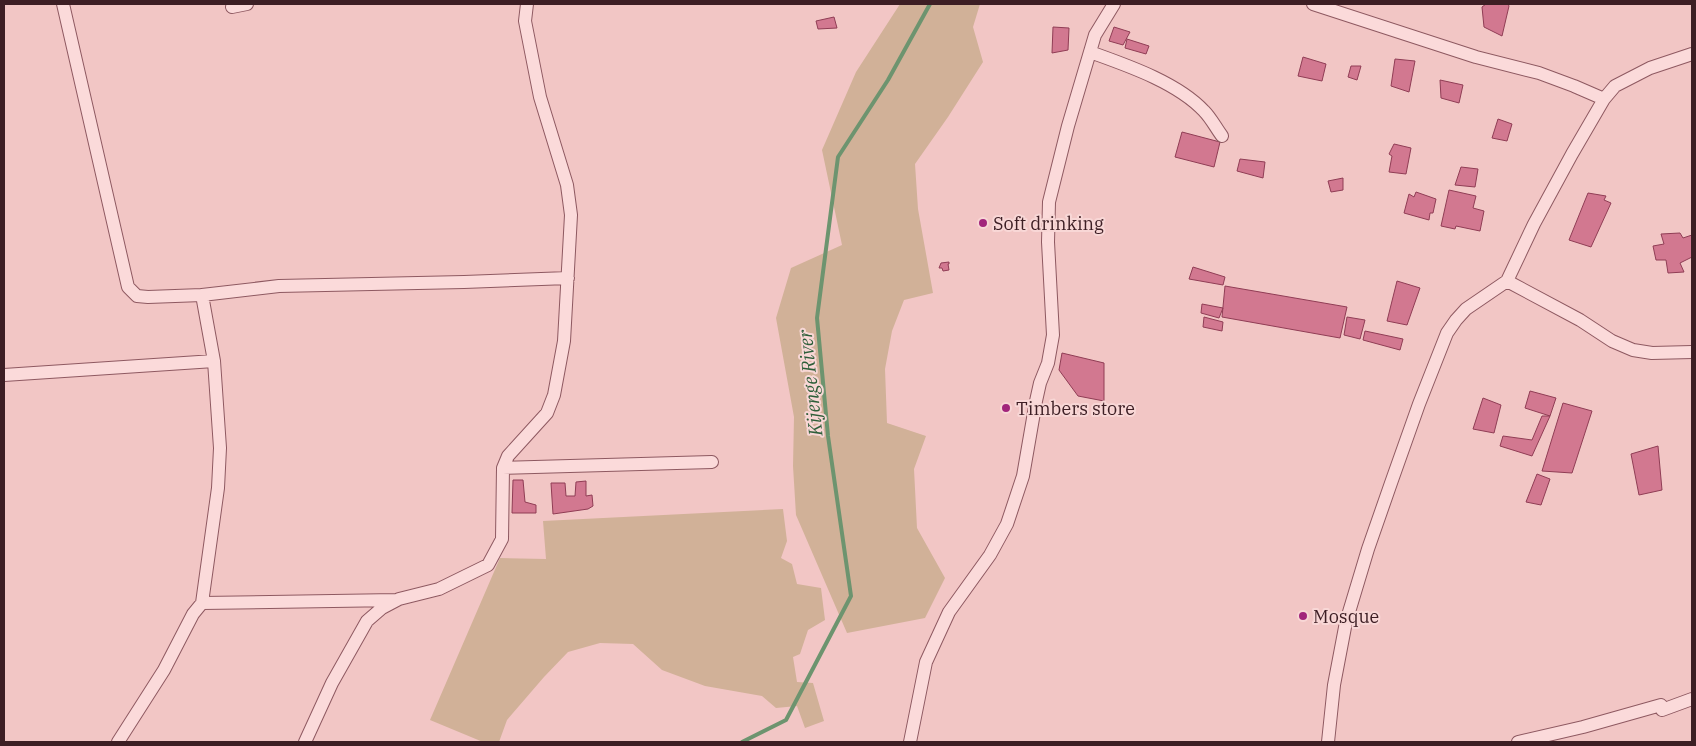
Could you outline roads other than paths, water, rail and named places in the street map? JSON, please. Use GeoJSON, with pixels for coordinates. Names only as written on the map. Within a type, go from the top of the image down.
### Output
{"type":"FeatureCollection","features":[{"type":"Feature","properties":{"kind":"street"},"geometry":{"type":"LineString","coordinates":[[63,4],[128,287],[137,296],[202,295],[279,286],[568,278]]}},
{"type":"Feature","properties":{"kind":"street"},"geometry":{"type":"LineString","coordinates":[[232,7],[247,4]]}},
{"type":"Feature","properties":{"kind":"street"},"geometry":{"type":"LineString","coordinates":[[305,742],[332,683],[367,620],[382,608],[399,600],[439,589],[488,565],[502,539],[503,468],[508,456],[547,413],[554,395],[564,341],[572,215],[567,185],[540,97],[525,21],[527,4]]}},
{"type":"Feature","properties":{"kind":"street"},"geometry":{"type":"LineString","coordinates":[[910,742],[926,662],[950,612],[990,555],[1007,524],[1023,476],[1036,401],[1040,383],[1048,363],[1053,335],[1048,256],[1049,202],[1068,126],[1095,35],[1114,4]]}},
{"type":"Feature","properties":{"kind":"street"},"geometry":{"type":"LineString","coordinates":[[1313,4],[1476,57],[1539,73],[1604,100]]}},
{"type":"Feature","properties":{"kind":"street"},"geometry":{"type":"LineString","coordinates":[[1090,52],[1153,77],[1191,100],[1204,112],[1222,136]]}},
{"type":"Feature","properties":{"kind":"street"},"geometry":{"type":"LineString","coordinates":[[1328,742],[1334,684],[1346,622],[1368,549],[1419,404],[1448,333],[1466,309],[1507,281],[1534,224],[1604,100],[1615,86],[1650,68],[1692,54]]}},
{"type":"Feature","properties":{"kind":"street"},"geometry":{"type":"LineString","coordinates":[[1507,281],[1580,320],[1612,341],[1633,350],[1652,353],[1692,352]]}},
{"type":"Feature","properties":{"kind":"street"},"geometry":{"type":"LineString","coordinates":[[118,742],[164,670],[193,614],[202,604],[218,488],[220,448],[214,361],[202,295]]}},
{"type":"Feature","properties":{"kind":"street"},"geometry":{"type":"LineString","coordinates":[[4,375],[214,361]]}},
{"type":"Feature","properties":{"kind":"street"},"geometry":{"type":"LineString","coordinates":[[503,468],[712,462]]}},
{"type":"Feature","properties":{"kind":"street"},"geometry":{"type":"LineString","coordinates":[[202,604],[399,600]]}},
{"type":"Feature","properties":{"kind":"street"},"geometry":{"type":"LineString","coordinates":[[1518,742],[1582,728],[1692,699]]}},
{"type":"Feature","properties":{"kind":"waterway","name":"Kijenge River"},"geometry":{"type":"LineString","coordinates":[[742,742],[786,720],[851,596],[828,436],[817,318],[838,157],[888,80],[930,4]]}},
{"type":"Feature","properties":{"kind":"place","name":"Soft drinking"},"geometry":{"type":"Point","coordinates":[983,223]}},
{"type":"Feature","properties":{"kind":"place","name":"Timbers store"},"geometry":{"type":"Point","coordinates":[1006,408]}},
{"type":"Feature","properties":{"kind":"place","name":"Mosque"},"geometry":{"type":"Point","coordinates":[1303,616]}}]}
